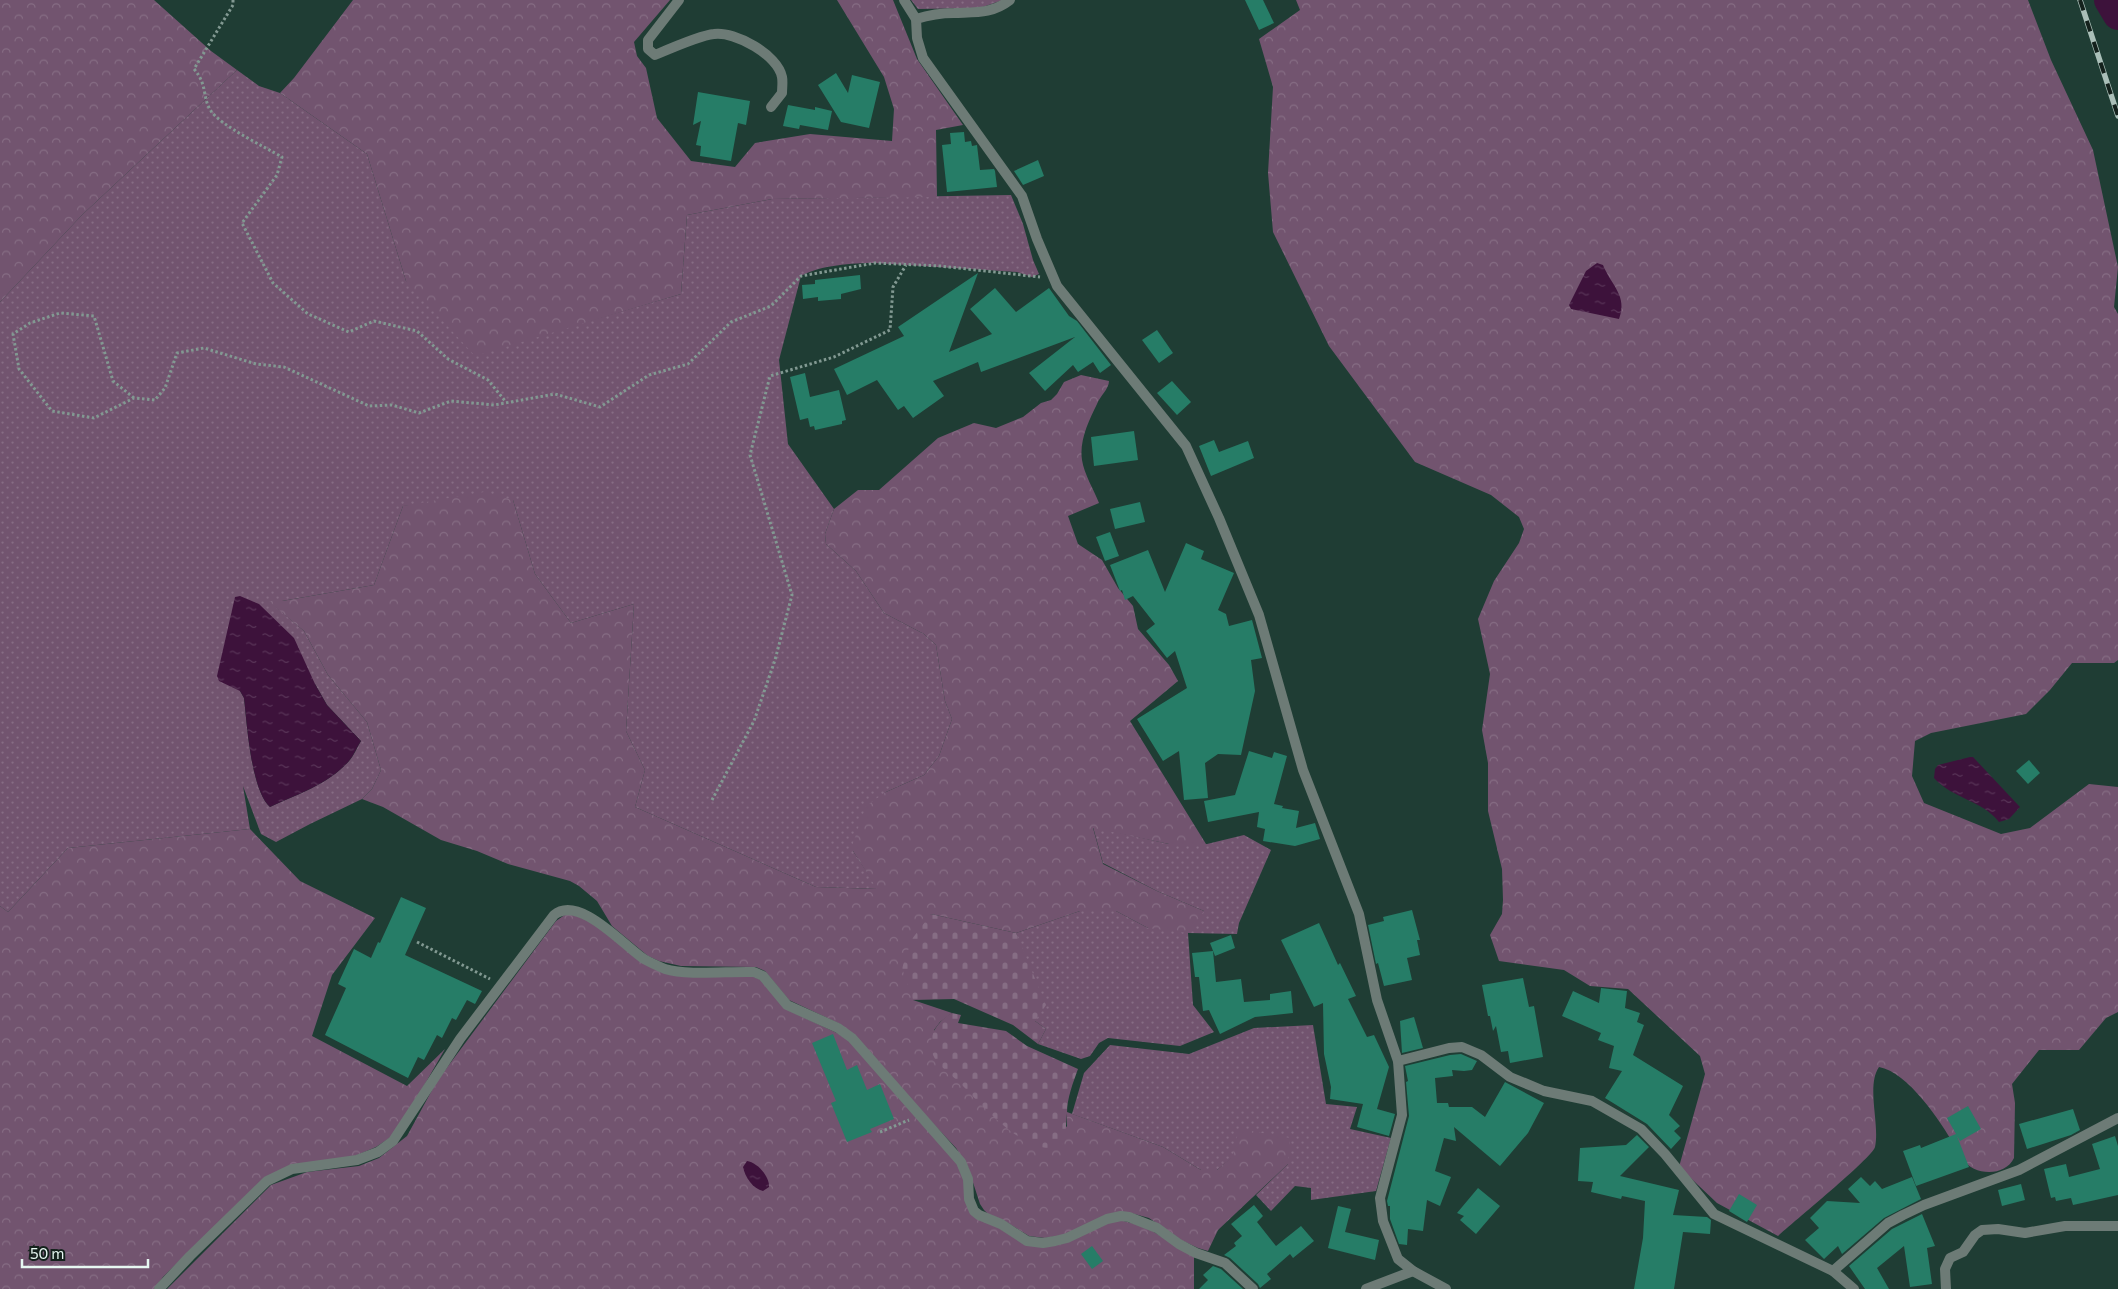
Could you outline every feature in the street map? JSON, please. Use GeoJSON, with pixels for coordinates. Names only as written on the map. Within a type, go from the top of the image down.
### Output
{"type":"FeatureCollection","features":[{"type":"Feature","properties":{"kind":"street"},"geometry":{"type":"LineString","coordinates":[[679,0],[648,40],[648,49],[655,55],[714,34],[733,35],[756,48],[773,61],[782,76],[782,93],[771,106]]}},
{"type":"Feature","properties":{"kind":"street"},"geometry":{"type":"LineString","coordinates":[[904,0],[916,19],[917,38],[923,58],[1022,196],[1057,286],[1186,446],[1219,518],[1259,615],[1303,770],[1359,914],[1377,1000],[1398,1061],[1402,1115],[1380,1198],[1382,1221],[1398,1259],[1413,1271],[1446,1289]]}},
{"type":"Feature","properties":{"kind":"street"},"geometry":{"type":"LineString","coordinates":[[916,19],[943,13],[979,13],[996,9],[1010,0]]}},
{"type":"Feature","properties":{"kind":"street"},"geometry":{"type":"LineString","coordinates":[[159,1289],[267,1181],[292,1169],[357,1160],[378,1152],[393,1141],[450,1054],[554,915],[564,910],[574,910],[603,925],[646,960],[662,968],[678,971],[754,972],[763,976],[787,1005],[838,1028],[852,1038],[961,1162],[968,1180],[969,1199],[974,1211],[979,1215],[1001,1224],[1027,1241],[1043,1243],[1067,1238],[1107,1219],[1121,1216],[1129,1217],[1157,1228],[1179,1244],[1196,1253],[1225,1263],[1253,1289]]}},
{"type":"Feature","properties":{"kind":"street"},"geometry":{"type":"LineString","coordinates":[[1398,1061],[1449,1048],[1462,1047],[1481,1055],[1510,1077],[1544,1091],[1592,1101],[1641,1129],[1665,1154],[1714,1214],[1833,1271],[1854,1289]]}},
{"type":"Feature","properties":{"kind":"street"},"geometry":{"type":"LineString","coordinates":[[1833,1271],[1888,1223],[1924,1205],[2019,1170],[2118,1118]]}},
{"type":"Feature","properties":{"kind":"street"},"geometry":{"type":"LineString","coordinates":[[1946,1289],[1945,1269],[1950,1258],[1963,1252],[1975,1235],[1982,1230],[1998,1229],[2025,1233],[2065,1226],[2118,1226]]}},
{"type":"Feature","properties":{"kind":"street"},"geometry":{"type":"LineString","coordinates":[[1366,1289],[1413,1271]]}},
{"type":"Feature","properties":{"kind":"path"},"geometry":{"type":"LineString","coordinates":[[233,0],[233,6],[194,69],[202,78],[211,110],[221,121],[282,158],[277,175],[242,223],[272,283],[308,314],[349,332],[374,321],[417,331],[448,359],[488,380],[507,403]]}},
{"type":"Feature","properties":{"kind":"path"},"geometry":{"type":"LineString","coordinates":[[134,398],[113,381],[94,316],[60,313],[30,323],[13,334],[19,369],[52,411],[94,418],[134,398],[155,400],[165,388],[177,353],[204,348],[256,364],[284,367],[369,406],[392,406],[419,413],[451,401],[494,405],[555,394],[600,407],[649,375],[688,364],[731,322],[771,306],[801,276],[875,263],[1053,278]]}},
{"type":"Feature","properties":{"kind":"path"},"geometry":{"type":"LineString","coordinates":[[712,800],[754,721],[776,660],[792,596],[750,455],[770,376],[834,357],[890,330],[893,287],[906,265]]}},
{"type":"Feature","properties":{"kind":"path"},"geometry":{"type":"LineString","coordinates":[[417,942],[502,985]]}},
{"type":"Feature","properties":{"kind":"path"},"geometry":{"type":"LineString","coordinates":[[880,1132],[920,1115]]}},
{"type":"Feature","properties":{"kind":"green space"},"geometry":{"type":"Polygon","coordinates":[[[0,0],[154,0],[211,51],[237,70],[82,215],[0,302],[0,0]]]}},
{"type":"Feature","properties":{"kind":"green space"},"geometry":{"type":"Polygon","coordinates":[[[353,0],[670,0],[634,42],[637,56],[646,68],[657,118],[691,161],[735,167],[755,143],[810,134],[892,141],[894,109],[884,77],[837,0],[893,0],[917,59],[963,125],[936,130],[937,197],[772,199],[687,215],[681,294],[475,356],[406,281],[367,154],[280,93],[294,78],[353,0]]]}},
{"type":"Feature","properties":{"kind":"green space"},"geometry":{"type":"Polygon","coordinates":[[[911,0],[1003,0],[980,8],[918,9],[911,0]]]}},
{"type":"Feature","properties":{"kind":"green space"},"geometry":{"type":"Polygon","coordinates":[[[1296,0],[2028,0],[2051,60],[2093,150],[2118,267],[2114,307],[2118,314],[2118,660],[2114,663],[2072,663],[2050,690],[2026,714],[1931,733],[1915,741],[1912,776],[1924,803],[2001,834],[2030,828],[2089,784],[2118,787],[2118,1012],[2106,1018],[2079,1050],[2039,1050],[2012,1084],[2015,1103],[2014,1158],[2004,1169],[1989,1172],[1974,1169],[1967,1165],[1941,1124],[1922,1099],[1901,1078],[1879,1067],[1875,1075],[1873,1095],[1876,1127],[1875,1147],[1847,1177],[1778,1236],[1717,1203],[1679,1167],[1705,1074],[1700,1056],[1628,989],[1590,986],[1564,970],[1499,961],[1490,935],[1502,914],[1502,869],[1488,811],[1488,763],[1482,730],[1490,674],[1478,619],[1494,581],[1519,543],[1524,529],[1519,517],[1491,495],[1415,462],[1329,346],[1273,232],[1268,173],[1273,87],[1259,39],[1300,10],[1296,0]]]}},
{"type":"Feature","properties":{"kind":"green space"},"geometry":{"type":"Polygon","coordinates":[[[237,70],[259,86],[280,93],[367,154],[406,281],[582,323],[681,294],[687,215],[772,199],[1011,195],[1023,224],[1039,274],[1032,277],[1017,272],[875,263],[847,264],[818,269],[801,276],[779,360],[788,444],[834,509],[825,534],[826,544],[856,571],[884,613],[924,634],[936,645],[945,701],[952,719],[939,756],[924,775],[886,792],[853,851],[878,889],[816,887],[635,807],[645,770],[626,731],[634,604],[571,623],[535,574],[513,500],[403,506],[374,585],[282,601],[269,601],[304,631],[328,675],[367,722],[381,770],[372,789],[362,799],[276,842],[261,834],[243,786],[250,829],[68,848],[8,912],[0,906],[0,302],[82,215],[237,70]],[[315,684],[240,691],[244,698],[254,772],[258,786],[270,807],[332,776],[354,754],[361,741],[327,705],[315,684]]]}},
{"type":"Feature","properties":{"kind":"green space"},"geometry":{"type":"Polygon","coordinates":[[[1081,375],[1109,381],[1108,387],[1098,401],[1088,424],[1083,438],[1081,453],[1083,465],[1099,503],[1068,516],[1078,544],[1102,560],[1118,588],[1133,606],[1138,629],[1169,665],[1178,681],[1130,721],[1206,844],[1169,844],[1093,828],[1103,864],[1157,891],[1204,911],[1188,933],[1148,928],[1116,911],[1080,911],[1016,933],[931,914],[913,1000],[952,1013],[940,1022],[934,1030],[1067,1127],[1067,1112],[1163,1147],[1201,1170],[1217,1170],[1232,1157],[1239,1129],[1290,1138],[1288,1164],[1218,1230],[1208,1251],[1181,1240],[1149,1218],[1131,1213],[1070,1234],[1045,1238],[1029,1236],[984,1210],[980,1204],[968,1167],[956,1148],[840,1024],[789,1000],[765,971],[756,967],[681,966],[659,961],[648,956],[612,926],[597,901],[570,881],[508,864],[477,851],[441,840],[383,807],[362,799],[372,789],[381,770],[367,722],[328,675],[304,631],[268,601],[282,601],[374,585],[403,506],[484,492],[513,500],[535,574],[571,623],[634,604],[626,731],[645,770],[635,807],[816,887],[877,889],[853,851],[853,843],[866,806],[886,792],[924,775],[939,756],[952,719],[945,701],[936,645],[924,634],[884,613],[856,571],[826,544],[825,534],[834,509],[858,490],[879,490],[938,438],[974,423],[996,428],[1023,417],[1041,403],[1051,400],[1064,382],[1081,375]]]}},
{"type":"Feature","properties":{"kind":"green space"},"geometry":{"type":"Polygon","coordinates":[[[1093,827],[1169,844],[1207,844],[1244,835],[1271,850],[1239,923],[1237,934],[1188,933],[1193,1005],[1214,1032],[1180,1046],[1108,1038],[1099,1043],[1090,1056],[1081,1059],[1038,1044],[1046,1029],[1035,1021],[1016,933],[1080,911],[1116,911],[1148,928],[1204,911],[1157,891],[1103,863],[1093,827]]]}},
{"type":"Feature","properties":{"kind":"green space"},"geometry":{"type":"Polygon","coordinates":[[[250,829],[300,881],[375,918],[332,975],[312,1036],[407,1086],[445,1049],[414,1103],[391,1137],[376,1147],[355,1156],[265,1177],[163,1277],[154,1289],[0,1289],[0,906],[8,912],[68,848],[250,829]]]}},
{"type":"Feature","properties":{"kind":"green space"},"geometry":{"type":"Polygon","coordinates":[[[566,914],[577,916],[600,928],[653,968],[659,970],[752,976],[761,980],[786,1009],[837,1033],[851,1042],[959,1165],[967,1184],[969,1209],[1026,1245],[1120,1220],[1146,1227],[1194,1257],[1194,1289],[167,1289],[271,1185],[307,1172],[359,1166],[379,1158],[407,1136],[437,1081],[556,921],[566,914]]]}},
{"type":"Feature","properties":{"kind":"green space"},"geometry":{"type":"Polygon","coordinates":[[[931,914],[1016,933],[1046,1005],[1035,1021],[1046,1029],[1038,1044],[1013,1025],[954,999],[913,1000],[902,968],[912,939],[931,914]]]}},
{"type":"Feature","properties":{"kind":"green space"},"geometry":{"type":"Polygon","coordinates":[[[952,1013],[961,1015],[958,1023],[1006,1031],[1027,1046],[1078,1069],[1069,1096],[1062,1145],[1049,1148],[1035,1145],[1006,1128],[938,1062],[931,1049],[932,1036],[938,1025],[952,1013]]]}},
{"type":"Feature","properties":{"kind":"green space"},"geometry":{"type":"Polygon","coordinates":[[[1313,1025],[1326,1104],[1357,1107],[1350,1129],[1391,1138],[1376,1191],[1311,1200],[1311,1188],[1295,1186],[1271,1211],[1256,1195],[1288,1164],[1233,1157],[1217,1170],[1201,1170],[1163,1147],[1072,1114],[1084,1073],[1110,1045],[1189,1054],[1254,1028],[1313,1025]]]}},
{"type":"Feature","properties":{"kind":"water"},"geometry":{"type":"Polygon","coordinates":[[[1597,263],[1603,265],[1620,297],[1621,311],[1619,319],[1571,309],[1569,305],[1586,271],[1597,263]]]}},
{"type":"Feature","properties":{"kind":"water"},"geometry":{"type":"Polygon","coordinates":[[[240,596],[259,604],[294,638],[327,705],[361,741],[349,761],[332,776],[312,788],[270,807],[258,786],[254,772],[244,698],[240,691],[219,681],[217,676],[235,597],[240,596]]]}},
{"type":"Feature","properties":{"kind":"water"},"geometry":{"type":"Polygon","coordinates":[[[1973,757],[2020,807],[2009,819],[1999,822],[1984,809],[1950,791],[1934,778],[1935,769],[1938,765],[1973,757]]]}},
{"type":"Feature","properties":{"kind":"water"},"geometry":{"type":"Polygon","coordinates":[[[747,1161],[755,1164],[762,1171],[769,1183],[769,1187],[763,1191],[759,1190],[750,1182],[743,1167],[747,1161]]]}},
{"type":"Feature","properties":{"kind":"building"},"geometry":{"type":"Polygon","coordinates":[[[1245,0],[1263,0],[1274,23],[1259,30],[1245,0]]]}},
{"type":"Feature","properties":{"kind":"building"},"geometry":{"type":"Polygon","coordinates":[[[836,73],[848,93],[852,75],[880,82],[869,128],[841,122],[818,85],[836,73]]]}},
{"type":"Feature","properties":{"kind":"building"},"geometry":{"type":"Polygon","coordinates":[[[698,92],[750,101],[746,125],[738,123],[731,161],[700,156],[701,146],[696,145],[701,121],[693,125],[698,92]]]}},
{"type":"Feature","properties":{"kind":"building"},"geometry":{"type":"Polygon","coordinates":[[[788,105],[815,110],[815,107],[832,111],[828,130],[800,125],[799,129],[783,126],[788,105]]]}},
{"type":"Feature","properties":{"kind":"building"},"geometry":{"type":"Polygon","coordinates":[[[964,132],[965,142],[971,141],[972,146],[977,145],[980,170],[994,169],[997,187],[947,192],[942,145],[951,144],[950,133],[964,132]]]}},
{"type":"Feature","properties":{"kind":"building"},"geometry":{"type":"Polygon","coordinates":[[[1038,160],[1044,176],[1023,185],[1014,171],[1038,160]]]}},
{"type":"Feature","properties":{"kind":"building"},"geometry":{"type":"Polygon","coordinates":[[[978,273],[949,352],[992,334],[970,309],[995,288],[1016,312],[1049,288],[1069,316],[1077,321],[1111,365],[1100,373],[1093,362],[1078,372],[1073,365],[1045,391],[1029,373],[1075,337],[981,372],[978,362],[933,381],[944,396],[913,418],[904,406],[898,410],[877,380],[847,395],[834,369],[904,336],[898,327],[978,273]]]}},
{"type":"Feature","properties":{"kind":"building"},"geometry":{"type":"Polygon","coordinates":[[[860,275],[861,289],[841,294],[841,299],[818,301],[818,297],[803,299],[802,285],[815,284],[815,280],[860,275]]]}},
{"type":"Feature","properties":{"kind":"building"},"geometry":{"type":"Polygon","coordinates":[[[1157,330],[1173,353],[1159,363],[1142,340],[1157,330]]]}},
{"type":"Feature","properties":{"kind":"building"},"geometry":{"type":"Polygon","coordinates":[[[805,373],[810,397],[839,390],[846,420],[842,421],[842,424],[815,430],[814,426],[810,427],[808,418],[800,420],[790,377],[805,373]]]}},
{"type":"Feature","properties":{"kind":"building"},"geometry":{"type":"Polygon","coordinates":[[[1172,381],[1191,402],[1177,415],[1157,393],[1172,381]]]}},
{"type":"Feature","properties":{"kind":"building"},"geometry":{"type":"Polygon","coordinates":[[[1134,431],[1138,460],[1094,466],[1091,437],[1134,431]]]}},
{"type":"Feature","properties":{"kind":"building"},"geometry":{"type":"Polygon","coordinates":[[[1214,440],[1219,452],[1248,441],[1254,458],[1211,476],[1199,446],[1214,440]]]}},
{"type":"Feature","properties":{"kind":"building"},"geometry":{"type":"Polygon","coordinates":[[[1140,502],[1145,522],[1115,529],[1110,509],[1140,502]]]}},
{"type":"Feature","properties":{"kind":"building"},"geometry":{"type":"Polygon","coordinates":[[[1110,532],[1119,556],[1105,561],[1096,537],[1110,532]]]}},
{"type":"Feature","properties":{"kind":"building"},"geometry":{"type":"Polygon","coordinates":[[[1186,543],[1204,551],[1201,559],[1234,573],[1218,610],[1226,614],[1229,626],[1252,620],[1262,658],[1251,660],[1255,691],[1241,755],[1218,754],[1205,763],[1208,798],[1184,800],[1179,751],[1163,761],[1137,719],[1187,688],[1175,651],[1167,658],[1146,631],[1155,624],[1133,596],[1125,600],[1110,565],[1148,550],[1165,592],[1186,543]]]}},
{"type":"Feature","properties":{"kind":"building"},"geometry":{"type":"Polygon","coordinates":[[[1249,751],[1272,758],[1274,752],[1287,756],[1274,804],[1283,806],[1282,808],[1299,811],[1296,828],[1315,823],[1320,839],[1295,846],[1263,841],[1265,829],[1257,827],[1259,812],[1208,822],[1204,801],[1235,795],[1249,751]]]}},
{"type":"Feature","properties":{"kind":"building"},"geometry":{"type":"Polygon","coordinates":[[[2029,760],[2040,773],[2028,784],[2016,771],[2029,760]]]}},
{"type":"Feature","properties":{"kind":"building"},"geometry":{"type":"Polygon","coordinates":[[[401,897],[426,908],[405,955],[482,991],[475,1004],[467,1000],[456,1020],[452,1018],[442,1038],[437,1035],[424,1060],[418,1057],[408,1078],[325,1035],[346,988],[338,984],[354,949],[371,958],[401,897]]]}},
{"type":"Feature","properties":{"kind":"building"},"geometry":{"type":"Polygon","coordinates":[[[1412,910],[1420,940],[1417,940],[1420,955],[1407,958],[1412,980],[1384,986],[1378,963],[1376,964],[1368,925],[1384,921],[1383,917],[1412,910]]]}},
{"type":"Feature","properties":{"kind":"building"},"geometry":{"type":"Polygon","coordinates":[[[1319,923],[1338,965],[1340,963],[1356,996],[1348,999],[1367,1037],[1374,1035],[1389,1067],[1377,1109],[1395,1114],[1389,1136],[1357,1127],[1363,1104],[1330,1099],[1331,1087],[1324,1054],[1323,1003],[1314,1007],[1281,940],[1319,923]]]}},
{"type":"Feature","properties":{"kind":"building"},"geometry":{"type":"Polygon","coordinates":[[[1231,935],[1235,948],[1215,956],[1210,943],[1231,935]]]}},
{"type":"Feature","properties":{"kind":"building"},"geometry":{"type":"Polygon","coordinates":[[[1213,951],[1216,982],[1241,979],[1244,1002],[1270,1000],[1270,994],[1291,991],[1293,1013],[1255,1017],[1220,1034],[1209,1010],[1203,1011],[1199,977],[1195,977],[1192,953],[1213,951]]]}},
{"type":"Feature","properties":{"kind":"building"},"geometry":{"type":"Polygon","coordinates":[[[1523,978],[1529,1007],[1534,1006],[1543,1057],[1510,1063],[1508,1051],[1501,1052],[1496,1026],[1493,1031],[1482,985],[1523,978]]]}},
{"type":"Feature","properties":{"kind":"building"},"geometry":{"type":"Polygon","coordinates":[[[1601,988],[1627,991],[1625,1008],[1640,1013],[1637,1022],[1644,1025],[1633,1055],[1683,1086],[1669,1115],[1680,1126],[1674,1131],[1681,1138],[1671,1149],[1647,1124],[1605,1098],[1622,1071],[1609,1068],[1614,1046],[1598,1040],[1601,1033],[1562,1016],[1573,991],[1599,1003],[1601,988]]]}},
{"type":"Feature","properties":{"kind":"building"},"geometry":{"type":"Polygon","coordinates":[[[1414,1017],[1423,1048],[1402,1053],[1400,1021],[1414,1017]]]}},
{"type":"Feature","properties":{"kind":"building"},"geometry":{"type":"Polygon","coordinates":[[[833,1034],[847,1070],[857,1065],[867,1090],[880,1084],[894,1119],[870,1129],[872,1132],[847,1142],[831,1103],[836,1101],[812,1043],[833,1034]]]}},
{"type":"Feature","properties":{"kind":"building"},"geometry":{"type":"Polygon","coordinates":[[[1461,1054],[1477,1061],[1472,1070],[1452,1070],[1453,1076],[1435,1078],[1437,1103],[1448,1103],[1449,1107],[1472,1107],[1485,1117],[1505,1082],[1544,1103],[1528,1133],[1500,1166],[1454,1127],[1456,1141],[1444,1138],[1435,1171],[1451,1177],[1440,1206],[1427,1200],[1423,1231],[1408,1229],[1407,1245],[1399,1244],[1390,1219],[1390,1206],[1388,1206],[1387,1201],[1409,1116],[1406,1082],[1408,1081],[1405,1066],[1461,1054]]]}},
{"type":"Feature","properties":{"kind":"building"},"geometry":{"type":"Polygon","coordinates":[[[1968,1106],[1981,1129],[1960,1141],[1957,1136],[1969,1167],[1916,1186],[1903,1151],[1920,1145],[1921,1148],[1956,1134],[1947,1118],[1968,1106]]]}},
{"type":"Feature","properties":{"kind":"building"},"geometry":{"type":"Polygon","coordinates":[[[2073,1109],[2080,1130],[2071,1135],[2027,1149],[2019,1124],[2073,1109]]]}},
{"type":"Feature","properties":{"kind":"building"},"geometry":{"type":"Polygon","coordinates":[[[1637,1135],[1649,1147],[1620,1176],[1679,1190],[1673,1215],[1707,1217],[1711,1220],[1710,1234],[1683,1232],[1674,1289],[1634,1289],[1643,1238],[1645,1201],[1622,1196],[1621,1199],[1591,1192],[1593,1182],[1578,1181],[1580,1148],[1626,1145],[1637,1135]]]}},
{"type":"Feature","properties":{"kind":"building"},"geometry":{"type":"Polygon","coordinates":[[[2115,1136],[2118,1146],[2118,1195],[2073,1205],[2071,1198],[2056,1201],[2055,1197],[2051,1198],[2044,1169],[2066,1164],[2069,1177],[2100,1169],[2092,1144],[2115,1136]]]}},
{"type":"Feature","properties":{"kind":"building"},"geometry":{"type":"Polygon","coordinates":[[[1861,1177],[1870,1186],[1875,1181],[1882,1189],[1912,1177],[1921,1199],[1884,1218],[1842,1254],[1838,1246],[1824,1259],[1805,1240],[1819,1228],[1810,1218],[1827,1201],[1860,1203],[1848,1189],[1861,1177]]]}},
{"type":"Feature","properties":{"kind":"building"},"geometry":{"type":"Polygon","coordinates":[[[2021,1184],[2025,1200],[2002,1206],[1998,1190],[2021,1184]]]}},
{"type":"Feature","properties":{"kind":"building"},"geometry":{"type":"Polygon","coordinates":[[[1478,1188],[1500,1206],[1476,1234],[1460,1220],[1464,1216],[1457,1213],[1478,1188]]]}},
{"type":"Feature","properties":{"kind":"building"},"geometry":{"type":"Polygon","coordinates":[[[1739,1194],[1757,1205],[1747,1222],[1729,1211],[1739,1194]]]}},
{"type":"Feature","properties":{"kind":"building"},"geometry":{"type":"Polygon","coordinates":[[[1254,1205],[1263,1216],[1257,1222],[1276,1246],[1301,1226],[1314,1241],[1293,1258],[1290,1254],[1267,1274],[1271,1279],[1260,1288],[1230,1258],[1224,1255],[1236,1246],[1234,1243],[1242,1236],[1231,1224],[1254,1205]]]}},
{"type":"Feature","properties":{"kind":"building"},"geometry":{"type":"Polygon","coordinates":[[[1338,1206],[1351,1209],[1345,1232],[1379,1240],[1375,1260],[1328,1248],[1338,1206]]]}},
{"type":"Feature","properties":{"kind":"building"},"geometry":{"type":"Polygon","coordinates":[[[1922,1214],[1935,1246],[1927,1248],[1932,1284],[1910,1287],[1904,1246],[1877,1268],[1889,1289],[1865,1289],[1849,1266],[1892,1229],[1922,1214]]]}},
{"type":"Feature","properties":{"kind":"building"},"geometry":{"type":"Polygon","coordinates":[[[1092,1246],[1103,1261],[1092,1269],[1081,1254],[1092,1246]]]}},
{"type":"Feature","properties":{"kind":"building"},"geometry":{"type":"Polygon","coordinates":[[[1213,1266],[1221,1269],[1243,1289],[1199,1289],[1208,1280],[1203,1275],[1213,1266]]]}},
{"type":"Feature","properties":{"kind":"waterway"},"geometry":{"type":"LineString","coordinates":[[2109,0],[2118,15]]}},
{"type":"Feature","properties":{"kind":"railway"},"geometry":{"type":"LineString","coordinates":[[2080,0],[2118,116]]}}]}
